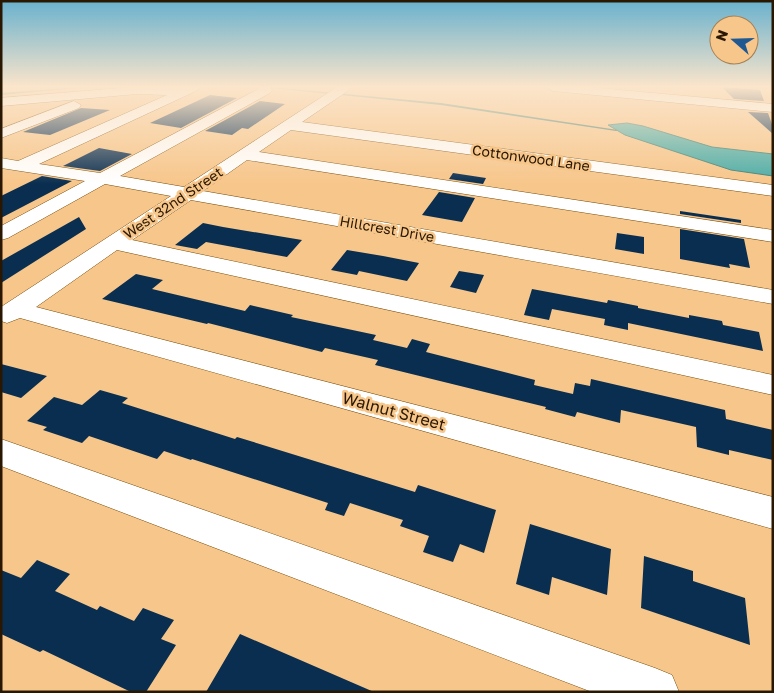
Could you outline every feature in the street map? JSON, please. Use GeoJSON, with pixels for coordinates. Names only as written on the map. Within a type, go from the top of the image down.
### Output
{"type":"FeatureCollection","features":[{"type":"Feature","properties":{"kind":"street"},"geometry":{"type":"LineString","coordinates":[[1,134],[36,119]]}},
{"type":"Feature","properties":{"kind":"street"},"geometry":{"type":"LineString","coordinates":[[1,174],[11,164],[116,119]]}},
{"type":"Feature","properties":{"kind":"street"},"geometry":{"type":"LineString","coordinates":[[1,234],[212,119]]}},
{"type":"Feature","properties":{"kind":"street","name":"West 32nd Street"},"geometry":{"type":"LineString","coordinates":[[9,314],[296,119]]}},
{"type":"Feature","properties":{"kind":"street"},"geometry":{"type":"LineString","coordinates":[[1,123],[32,121]]}},
{"type":"Feature","properties":{"kind":"street","name":"Cottonwood Lane"},"geometry":{"type":"LineString","coordinates":[[288,125],[773,191]]}},
{"type":"Feature","properties":{"kind":"street"},"geometry":{"type":"LineString","coordinates":[[244,155],[773,236]]}},
{"type":"Feature","properties":{"kind":"street","name":"Hillcrest Drive"},"geometry":{"type":"LineString","coordinates":[[11,164],[104,178],[773,297]]}},
{"type":"Feature","properties":{"kind":"street"},"geometry":{"type":"LineString","coordinates":[[114,243],[773,385]]}},
{"type":"Feature","properties":{"kind":"street","name":"Walnut Street"},"geometry":{"type":"LineString","coordinates":[[9,314],[773,513]]}},
{"type":"Feature","properties":{"kind":"street"},"geometry":{"type":"LineString","coordinates":[[1,452],[655,692]]}},
{"type":"Feature","properties":{"kind":"water"},"geometry":{"type":"Polygon","coordinates":[[[627,123],[712,147],[773,154],[773,176],[731,170],[625,135],[608,125],[627,123]]]}},
{"type":"Feature","properties":{"kind":"building"},"geometry":{"type":"Polygon","coordinates":[[[54,119],[88,119],[50,135],[23,132],[54,119]]]}},
{"type":"Feature","properties":{"kind":"building"},"geometry":{"type":"Polygon","coordinates":[[[158,119],[197,119],[181,128],[150,123],[158,119]]]}},
{"type":"Feature","properties":{"kind":"building"},"geometry":{"type":"Polygon","coordinates":[[[226,119],[262,119],[248,129],[242,128],[232,135],[205,131],[226,119]]]}},
{"type":"Feature","properties":{"kind":"building"},"geometry":{"type":"Polygon","coordinates":[[[756,119],[770,119],[773,134],[756,119]]]}},
{"type":"Feature","properties":{"kind":"building"},"geometry":{"type":"Polygon","coordinates":[[[99,148],[132,154],[100,171],[63,166],[99,148]]]}},
{"type":"Feature","properties":{"kind":"building"},"geometry":{"type":"Polygon","coordinates":[[[453,173],[486,178],[483,184],[449,179],[453,173]]]}},
{"type":"Feature","properties":{"kind":"building"},"geometry":{"type":"Polygon","coordinates":[[[42,176],[72,181],[1,218],[1,196],[42,176]]]}},
{"type":"Feature","properties":{"kind":"building"},"geometry":{"type":"Polygon","coordinates":[[[439,192],[475,198],[462,222],[422,215],[439,192]]]}},
{"type":"Feature","properties":{"kind":"building"},"geometry":{"type":"Polygon","coordinates":[[[680,211],[741,220],[741,223],[680,214],[680,211]]]}},
{"type":"Feature","properties":{"kind":"building"},"geometry":{"type":"Polygon","coordinates":[[[79,217],[86,229],[1,283],[1,261],[79,217]]]}},
{"type":"Feature","properties":{"kind":"building"},"geometry":{"type":"Polygon","coordinates":[[[203,223],[302,240],[287,257],[206,242],[197,249],[175,245],[203,223]]]}},
{"type":"Feature","properties":{"kind":"building"},"geometry":{"type":"Polygon","coordinates":[[[680,229],[744,239],[750,268],[729,264],[730,268],[680,259],[680,229]]]}},
{"type":"Feature","properties":{"kind":"building"},"geometry":{"type":"Polygon","coordinates":[[[617,233],[644,237],[644,254],[615,249],[617,233]]]}},
{"type":"Feature","properties":{"kind":"building"},"geometry":{"type":"Polygon","coordinates":[[[347,250],[419,263],[407,281],[359,271],[357,275],[331,270],[347,250]]]}},
{"type":"Feature","properties":{"kind":"building"},"geometry":{"type":"Polygon","coordinates":[[[459,271],[484,275],[476,293],[450,287],[459,271]]]}},
{"type":"Feature","properties":{"kind":"building"},"geometry":{"type":"Polygon","coordinates":[[[136,274],[163,280],[152,289],[245,311],[250,305],[293,315],[291,317],[376,335],[373,340],[407,348],[412,339],[430,344],[426,352],[535,380],[534,385],[573,394],[575,383],[590,386],[591,379],[725,410],[726,419],[773,430],[773,460],[729,450],[729,455],[697,447],[696,427],[621,410],[620,423],[577,412],[575,417],[545,409],[546,407],[375,365],[378,360],[325,348],[322,352],[102,299],[136,274]]]}},
{"type":"Feature","properties":{"kind":"building"},"geometry":{"type":"Polygon","coordinates":[[[532,289],[607,303],[608,300],[689,318],[689,315],[722,321],[723,325],[759,332],[763,351],[628,323],[628,330],[604,325],[605,319],[552,309],[549,320],[524,315],[532,289]]]}},
{"type":"Feature","properties":{"kind":"building"},"geometry":{"type":"Polygon","coordinates":[[[1,364],[47,376],[21,398],[1,392],[1,364]]]}},
{"type":"Feature","properties":{"kind":"building"},"geometry":{"type":"Polygon","coordinates":[[[100,390],[128,398],[122,403],[235,439],[237,437],[415,492],[418,485],[496,510],[484,553],[460,544],[453,562],[423,552],[429,536],[400,526],[403,520],[350,503],[344,516],[325,510],[328,503],[192,459],[164,451],[157,459],[89,436],[82,443],[43,430],[47,427],[27,421],[54,397],[82,405],[100,390]]]}},
{"type":"Feature","properties":{"kind":"building"},"geometry":{"type":"Polygon","coordinates":[[[530,524],[611,549],[607,595],[552,577],[549,595],[516,584],[530,524]]]}},
{"type":"Feature","properties":{"kind":"building"},"geometry":{"type":"Polygon","coordinates":[[[644,556],[693,571],[693,581],[745,598],[750,645],[641,608],[644,556]]]}},
{"type":"Feature","properties":{"kind":"building"},"geometry":{"type":"Polygon","coordinates":[[[37,560],[70,574],[55,591],[97,610],[100,606],[134,621],[143,608],[174,620],[161,639],[176,645],[146,692],[131,692],[43,650],[40,652],[1,634],[1,570],[21,578],[37,560]]]}},
{"type":"Feature","properties":{"kind":"building"},"geometry":{"type":"Polygon","coordinates":[[[240,634],[374,692],[206,692],[240,634]]]}},
{"type":"Feature","properties":{"kind":"waterway"},"geometry":{"type":"LineString","coordinates":[[544,119],[616,130]]}}]}
